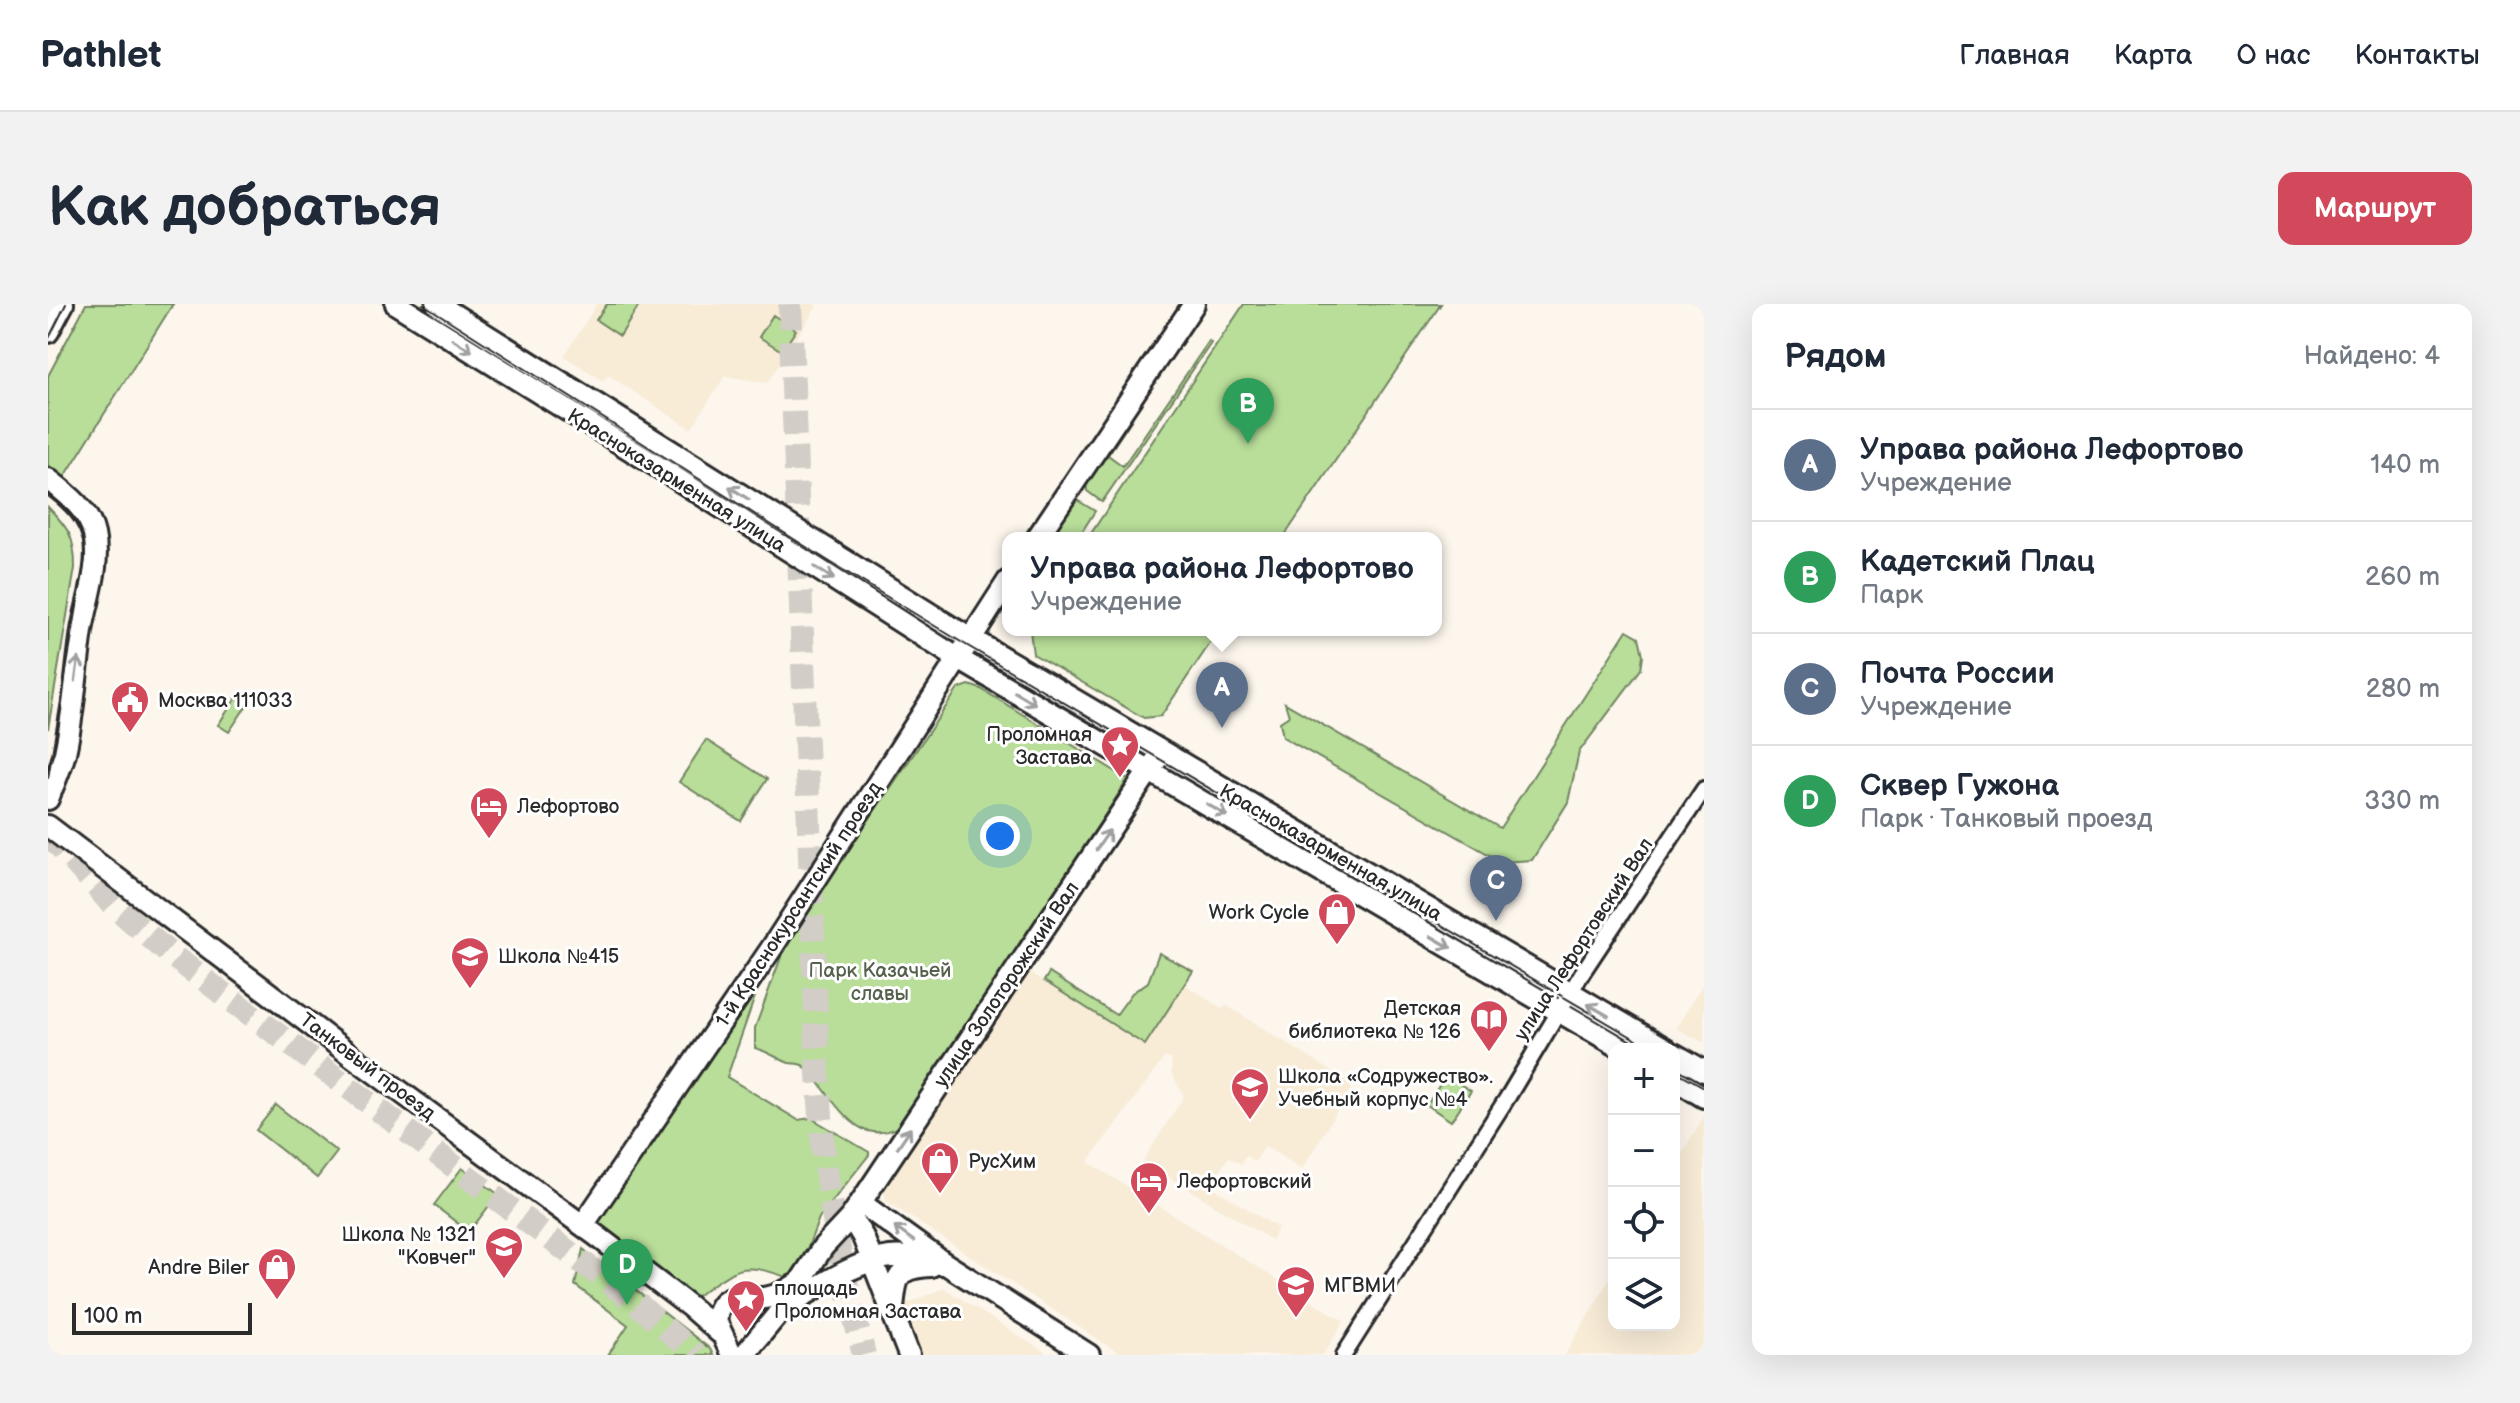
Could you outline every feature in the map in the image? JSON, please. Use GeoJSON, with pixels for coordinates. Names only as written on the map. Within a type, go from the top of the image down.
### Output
{"type":"FeatureCollection","features":[{"type":"Feature","properties":{"kind":"street"},"geometry":{"type":"LineString","coordinates":[[48,332],[63,304]]}},
{"type":"Feature","properties":{"kind":"street","name":"Красноказарменная улица"},"geometry":{"type":"LineString","coordinates":[[396,304],[957,658],[1150,771],[1564,1002],[1653,1043]]}},
{"type":"Feature","properties":{"kind":"street","name":"Красноказарменная улица"},"geometry":{"type":"LineString","coordinates":[[437,304],[971,638],[1564,1002],[1615,1043]]}},
{"type":"Feature","properties":{"kind":"street"},"geometry":{"type":"LineString","coordinates":[[1041,532],[1194,304]]}},
{"type":"Feature","properties":{"kind":"street"},"geometry":{"type":"LineString","coordinates":[[48,479],[66,493],[87,517],[94,532],[96,548],[93,580],[48,799]]}},
{"type":"Feature","properties":{"kind":"street","name":"1-й Краснокурсантский проезд"},"geometry":{"type":"LineString","coordinates":[[583,1225],[771,949],[1002,590]]}},
{"type":"Feature","properties":{"kind":"street","name":"улица Золоторожский Вал"},"geometry":{"type":"LineString","coordinates":[[856,1210],[1161,752]]}},
{"type":"Feature","properties":{"kind":"street","name":"улица Лефортовский Вал"},"geometry":{"type":"LineString","coordinates":[[1344,1355],[1509,1095],[1564,1002],[1704,789]]}},
{"type":"Feature","properties":{"kind":"street","name":"Танковый проезд"},"geometry":{"type":"LineString","coordinates":[[48,826],[352,1056],[583,1225],[689,1306],[725,1342]]}},
{"type":"Feature","properties":{"kind":"street"},"geometry":{"type":"LineString","coordinates":[[1680,1057],[1704,1071]]}},
{"type":"Feature","properties":{"kind":"street"},"geometry":{"type":"LineString","coordinates":[[1680,1083],[1704,1097]]}},
{"type":"Feature","properties":{"kind":"street"},"geometry":{"type":"LineString","coordinates":[[856,1210],[863,1237],[909,1355]]}},
{"type":"Feature","properties":{"kind":"street"},"geometry":{"type":"LineString","coordinates":[[856,1210],[1089,1355]]}},
{"type":"Feature","properties":{"kind":"street"},"geometry":{"type":"LineString","coordinates":[[723,1303],[716,1321],[725,1342],[754,1343],[782,1309],[823,1247],[856,1210]]}},
{"type":"Feature","properties":{"kind":"street"},"geometry":{"type":"LineString","coordinates":[[782,1309],[854,1268],[890,1257],[908,1257],[948,1265]]}},
{"type":"Feature","properties":{"kind":"street"},"geometry":{"type":"LineString","coordinates":[[893,1313],[895,1282],[899,1276],[916,1268],[948,1265]]}},
{"type":"Feature","properties":{"kind":"street"},"geometry":{"type":"LineString","coordinates":[[689,1306],[708,1308],[741,1295],[753,1298],[780,1294],[802,1280]]}},
{"type":"Feature","properties":{"kind":"street"},"geometry":{"type":"LineString","coordinates":[[753,1298],[765,1313],[754,1343]]}},
{"type":"Feature","properties":{"kind":"shaded area"},"geometry":{"type":"Polygon","coordinates":[[[597,304],[817,306],[767,383],[725,376],[691,429],[608,375],[603,381],[564,356],[597,304]]]}},
{"type":"Feature","properties":{"kind":"shaded area"},"geometry":{"type":"Polygon","coordinates":[[[1025,970],[1145,1045],[1184,984],[1223,1009],[1226,1005],[1353,1085],[1302,1169],[1265,1146],[1255,1162],[1246,1156],[1241,1164],[1228,1157],[1211,1186],[1278,1228],[1271,1240],[1143,1161],[1184,1096],[1171,1073],[1172,1060],[1165,1057],[1088,1162],[1344,1321],[1323,1355],[1122,1355],[886,1201],[884,1187],[1025,970]]]}},
{"type":"Feature","properties":{"kind":"shaded area"},"geometry":{"type":"Polygon","coordinates":[[[1704,982],[1704,1043],[1676,1028],[1704,982]]]}},
{"type":"Feature","properties":{"kind":"shaded area"},"geometry":{"type":"Polygon","coordinates":[[[1704,1116],[1704,1355],[1565,1355],[1608,1281],[1608,1331],[1680,1331],[1680,1157],[1704,1116]]]}},
{"type":"Feature","properties":{"kind":"shaded area"},"geometry":{"type":"Polygon","coordinates":[[[944,1288],[1049,1355],[918,1355],[898,1307],[944,1288]]]}},
{"type":"Feature","properties":{"kind":"green space"},"geometry":{"type":"Polygon","coordinates":[[[86,304],[173,304],[64,478],[48,465],[48,376],[86,304]]]}},
{"type":"Feature","properties":{"kind":"green space"},"geometry":{"type":"Polygon","coordinates":[[[607,304],[640,304],[620,336],[596,320],[607,304]]]}},
{"type":"Feature","properties":{"kind":"green space"},"geometry":{"type":"Polygon","coordinates":[[[1244,304],[1441,304],[1287,532],[1092,532],[1244,304]]]}},
{"type":"Feature","properties":{"kind":"green space"},"geometry":{"type":"Polygon","coordinates":[[[773,315],[796,330],[782,351],[759,337],[773,315]]]}},
{"type":"Feature","properties":{"kind":"green space"},"geometry":{"type":"Polygon","coordinates":[[[1209,341],[1211,343],[1102,502],[1087,491],[1086,481],[1129,418],[1132,419],[1108,455],[1123,466],[1209,341]]]}},
{"type":"Feature","properties":{"kind":"green space"},"geometry":{"type":"Polygon","coordinates":[[[1077,500],[1095,511],[1082,532],[1053,532],[1077,500]]]}},
{"type":"Feature","properties":{"kind":"green space"},"geometry":{"type":"Polygon","coordinates":[[[48,507],[69,534],[74,548],[75,568],[48,729],[48,507]]]}},
{"type":"Feature","properties":{"kind":"green space"},"geometry":{"type":"Polygon","coordinates":[[[1627,630],[1639,637],[1643,655],[1641,669],[1579,752],[1568,802],[1532,860],[1502,862],[1283,737],[1280,722],[1289,716],[1285,703],[1500,828],[1627,630]]]}},
{"type":"Feature","properties":{"kind":"green space"},"geometry":{"type":"Polygon","coordinates":[[[1031,636],[1215,636],[1161,716],[1144,718],[1033,654],[1031,636]]]}},
{"type":"Feature","properties":{"kind":"green space","name":"Парк Казачьей славы"},"geometry":{"type":"Polygon","coordinates":[[[969,685],[981,689],[1128,779],[912,1118],[897,1128],[872,1132],[851,1121],[805,1067],[755,1048],[755,1028],[788,938],[958,689],[969,685]]]}},
{"type":"Feature","properties":{"kind":"green space"},"geometry":{"type":"Polygon","coordinates":[[[236,698],[247,705],[229,732],[218,725],[236,698]]]}},
{"type":"Feature","properties":{"kind":"green space"},"geometry":{"type":"Polygon","coordinates":[[[706,740],[767,779],[741,821],[679,782],[706,740]]]}},
{"type":"Feature","properties":{"kind":"green space"},"geometry":{"type":"Polygon","coordinates":[[[1159,953],[1193,971],[1145,1045],[1044,981],[1049,973],[1116,1015],[1132,993],[1148,982],[1159,953]]]}},
{"type":"Feature","properties":{"kind":"green space","name":"Парк Казачьей славы"},"geometry":{"type":"Polygon","coordinates":[[[758,979],[759,985],[727,1077],[798,1120],[811,1118],[869,1152],[869,1155],[819,1218],[808,1247],[789,1278],[748,1268],[730,1273],[695,1297],[597,1222],[597,1218],[758,979]]]}},
{"type":"Feature","properties":{"kind":"green space"},"geometry":{"type":"Polygon","coordinates":[[[1446,1075],[1471,1091],[1451,1121],[1427,1105],[1446,1075]]]}},
{"type":"Feature","properties":{"kind":"green space"},"geometry":{"type":"Polygon","coordinates":[[[276,1105],[337,1152],[317,1178],[256,1130],[276,1105]]]}},
{"type":"Feature","properties":{"kind":"green space"},"geometry":{"type":"Polygon","coordinates":[[[462,1168],[498,1194],[469,1232],[434,1205],[462,1168]]]}},
{"type":"Feature","properties":{"kind":"green space"},"geometry":{"type":"Polygon","coordinates":[[[583,1249],[710,1349],[713,1355],[608,1355],[628,1325],[575,1285],[583,1249]]]}},
{"type":"Feature","properties":{"kind":"tunnel"},"geometry":{"type":"LineString","coordinates":[[790,304],[818,1074],[824,1158],[841,1262],[864,1355]]}},
{"type":"Feature","properties":{"kind":"tunnel"},"geometry":{"type":"LineString","coordinates":[[48,833],[113,905],[170,954],[634,1301],[696,1355]]}},
{"type":"Feature","properties":{"kind":"tram line"},"geometry":{"type":"LineString","coordinates":[[48,340],[66,304]]}},
{"type":"Feature","properties":{"kind":"tram line"},"geometry":{"type":"LineString","coordinates":[[423,304],[966,645],[1642,1043]]}},
{"type":"Feature","properties":{"kind":"tram line"},"geometry":{"type":"LineString","coordinates":[[48,496],[75,523],[82,539],[85,559],[48,778]]}},
{"type":"Feature","properties":{"kind":"tram line"},"geometry":{"type":"LineString","coordinates":[[1680,1073],[1704,1087]]}},
{"type":"Feature","properties":{"kind":"place","name":"Кадетский Плац"},"geometry":{"type":"Point","coordinates":[1248,444]}},
{"type":"Feature","properties":{"kind":"place","name":"Управа района Лефортово"},"geometry":{"type":"Point","coordinates":[1222,728]}},
{"type":"Feature","properties":{"kind":"place","name":"Москва 111033"},"geometry":{"type":"Point","coordinates":[130,734]}},
{"type":"Feature","properties":{"kind":"place","name":"Проломная Застава"},"geometry":{"type":"Point","coordinates":[1120,779]}},
{"type":"Feature","properties":{"kind":"place","name":"Лефортово"},"geometry":{"type":"Point","coordinates":[489,840]}},
{"type":"Feature","properties":{"kind":"place","name":"Почта России"},"geometry":{"type":"Point","coordinates":[1496,921]}},
{"type":"Feature","properties":{"kind":"place","name":"Work Cycle"},"geometry":{"type":"Point","coordinates":[1337,946]}},
{"type":"Feature","properties":{"kind":"place","name":"Школа №415"},"geometry":{"type":"Point","coordinates":[470,990]}},
{"type":"Feature","properties":{"kind":"place","name":"Детская библиотека № 126"},"geometry":{"type":"Point","coordinates":[1489,1053]}},
{"type":"Feature","properties":{"kind":"place","name":"Школа «Содружество». Учебный корпус №4"},"geometry":{"type":"Point","coordinates":[1250,1121]}},
{"type":"Feature","properties":{"kind":"place","name":"РусХим"},"geometry":{"type":"Point","coordinates":[940,1195]}},
{"type":"Feature","properties":{"kind":"place","name":"Лефортовский"},"geometry":{"type":"Point","coordinates":[1149,1215]}},
{"type":"Feature","properties":{"kind":"place","name":"Школа № 1321 \"Ковчег\""},"geometry":{"type":"Point","coordinates":[504,1280]}},
{"type":"Feature","properties":{"kind":"place","name":"Andre Biler"},"geometry":{"type":"Point","coordinates":[277,1301]}},
{"type":"Feature","properties":{"kind":"place","name":"Сквер Гужона"},"geometry":{"type":"Point","coordinates":[627,1305]}},
{"type":"Feature","properties":{"kind":"place","name":"МГВМИ"},"geometry":{"type":"Point","coordinates":[1296,1319]}},
{"type":"Feature","properties":{"kind":"place","name":"площадь Проломная Застава"},"geometry":{"type":"Point","coordinates":[746,1333]}}]}
